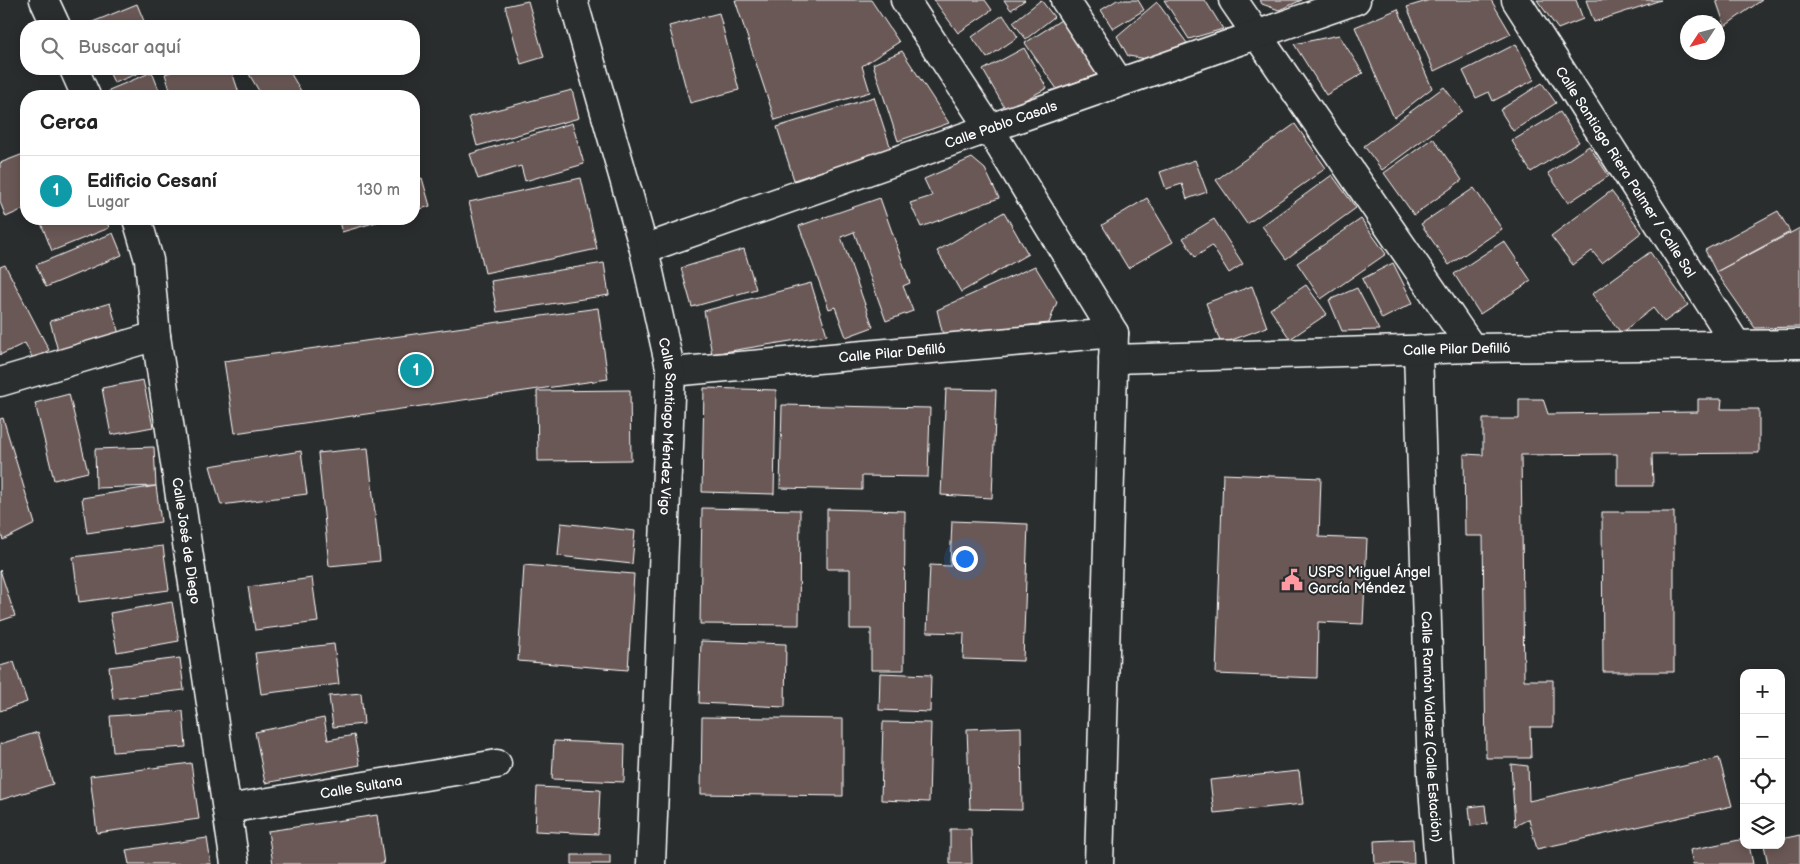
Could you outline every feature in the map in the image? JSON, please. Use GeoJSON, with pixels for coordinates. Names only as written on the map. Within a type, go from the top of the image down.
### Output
{"type":"FeatureCollection","features":[{"type":"Feature","properties":{"kind":"street"},"geometry":{"type":"LineString","coordinates":[[44,0],[53,20]]}},
{"type":"Feature","properties":{"kind":"street","name":"Calle Santiago Méndez Vigo"},"geometry":{"type":"LineString","coordinates":[[573,0],[644,248],[671,372],[651,864]]}},
{"type":"Feature","properties":{"kind":"street"},"geometry":{"type":"LineString","coordinates":[[904,0],[989,128],[1113,346],[1099,864]]}},
{"type":"Feature","properties":{"kind":"street"},"geometry":{"type":"LineString","coordinates":[[1065,0],[1119,82]]}},
{"type":"Feature","properties":{"kind":"street"},"geometry":{"type":"LineString","coordinates":[[1233,0],[1472,348]]}},
{"type":"Feature","properties":{"kind":"street","name":"Calle Pablo Casals"},"geometry":{"type":"LineString","coordinates":[[644,248],[1356,0]]}},
{"type":"Feature","properties":{"kind":"street","name":"Calle Santiago Riera Palmer / Calle Sol"},"geometry":{"type":"LineString","coordinates":[[1516,0],[1736,344]]}},
{"type":"Feature","properties":{"kind":"street"},"geometry":{"type":"LineString","coordinates":[[77,75],[83,90]]}},
{"type":"Feature","properties":{"kind":"street","name":"Calle José de Diego"},"geometry":{"type":"LineString","coordinates":[[140,225],[150,260],[156,336],[235,864]]}},
{"type":"Feature","properties":{"kind":"street"},"geometry":{"type":"LineString","coordinates":[[0,382],[156,336]]}},
{"type":"Feature","properties":{"kind":"street","name":"Calle Pilar Defilló"},"geometry":{"type":"LineString","coordinates":[[671,372],[1113,346],[1418,351],[1472,348],[1800,344]]}},
{"type":"Feature","properties":{"kind":"street","name":"Calle Ramón Valdez (Calle Estación)"},"geometry":{"type":"LineString","coordinates":[[1418,351],[1432,774],[1439,864]]}},
{"type":"Feature","properties":{"kind":"street","name":"Calle Sultana"},"geometry":{"type":"LineString","coordinates":[[227,809],[497,764]]}},
{"type":"Feature","properties":{"kind":"building"},"geometry":{"type":"Polygon","coordinates":[[[735,0],[871,0],[899,42],[862,66],[870,92],[775,120],[735,0]]]}},
{"type":"Feature","properties":{"kind":"building"},"geometry":{"type":"Polygon","coordinates":[[[934,0],[985,0],[992,10],[958,33],[934,0]]]}},
{"type":"Feature","properties":{"kind":"building"},"geometry":{"type":"Polygon","coordinates":[[[1004,0],[1025,0],[1011,10],[1004,0]]]}},
{"type":"Feature","properties":{"kind":"building"},"geometry":{"type":"Polygon","coordinates":[[[1041,0],[1054,17],[1026,39],[1013,22],[1041,0]]]}},
{"type":"Feature","properties":{"kind":"building"},"geometry":{"type":"Polygon","coordinates":[[[1117,0],[1138,0],[1144,10],[1113,29],[1101,10],[1117,0]]]}},
{"type":"Feature","properties":{"kind":"building"},"geometry":{"type":"Polygon","coordinates":[[[1164,0],[1205,0],[1223,29],[1189,39],[1164,0]]]}},
{"type":"Feature","properties":{"kind":"building"},"geometry":{"type":"Polygon","coordinates":[[[1260,0],[1302,0],[1279,10],[1262,4],[1260,0]]]}},
{"type":"Feature","properties":{"kind":"building"},"geometry":{"type":"Polygon","coordinates":[[[1430,0],[1491,0],[1511,34],[1434,71],[1407,7],[1430,0]]]}},
{"type":"Feature","properties":{"kind":"building"},"geometry":{"type":"Polygon","coordinates":[[[1537,0],[1576,0],[1583,19],[1558,29],[1537,0]]]}},
{"type":"Feature","properties":{"kind":"building"},"geometry":{"type":"Polygon","coordinates":[[[1586,0],[1661,0],[1594,22],[1586,0]]]}},
{"type":"Feature","properties":{"kind":"building"},"geometry":{"type":"Polygon","coordinates":[[[1716,0],[1762,0],[1725,26],[1725,15],[1721,15],[1716,0]]]}},
{"type":"Feature","properties":{"kind":"building"},"geometry":{"type":"Polygon","coordinates":[[[528,1],[544,57],[521,64],[505,6],[528,1]]]}},
{"type":"Feature","properties":{"kind":"building"},"geometry":{"type":"Polygon","coordinates":[[[1157,2],[1187,43],[1147,59],[1128,56],[1117,36],[1157,2]]]}},
{"type":"Feature","properties":{"kind":"building"},"geometry":{"type":"Polygon","coordinates":[[[137,4],[144,20],[97,20],[137,4]]]}},
{"type":"Feature","properties":{"kind":"building"},"geometry":{"type":"Polygon","coordinates":[[[1398,9],[1432,88],[1394,118],[1355,27],[1398,9]]]}},
{"type":"Feature","properties":{"kind":"building"},"geometry":{"type":"Polygon","coordinates":[[[719,13],[739,90],[690,103],[669,26],[719,13]]]}},
{"type":"Feature","properties":{"kind":"building"},"geometry":{"type":"Polygon","coordinates":[[[1003,15],[1018,37],[987,58],[972,37],[1003,15]]]}},
{"type":"Feature","properties":{"kind":"building"},"geometry":{"type":"Polygon","coordinates":[[[1061,20],[1099,74],[1057,89],[1025,43],[1061,20]]]}},
{"type":"Feature","properties":{"kind":"building"},"geometry":{"type":"Polygon","coordinates":[[[1339,35],[1363,73],[1326,95],[1294,44],[1339,35]]]}},
{"type":"Feature","properties":{"kind":"building"},"geometry":{"type":"Polygon","coordinates":[[[1516,44],[1534,80],[1493,101],[1489,92],[1476,98],[1463,71],[1516,44]]]}},
{"type":"Feature","properties":{"kind":"building"},"geometry":{"type":"Polygon","coordinates":[[[1024,48],[1047,88],[1006,110],[983,70],[1024,48]]]}},
{"type":"Feature","properties":{"kind":"building"},"geometry":{"type":"Polygon","coordinates":[[[902,51],[949,123],[898,141],[873,64],[902,51]]]}},
{"type":"Feature","properties":{"kind":"building"},"geometry":{"type":"Polygon","coordinates":[[[111,75],[134,75],[114,83],[111,75]]]}},
{"type":"Feature","properties":{"kind":"building"},"geometry":{"type":"Polygon","coordinates":[[[145,75],[153,75],[159,90],[109,90],[145,75]]]}},
{"type":"Feature","properties":{"kind":"building"},"geometry":{"type":"Polygon","coordinates":[[[165,75],[233,75],[238,90],[170,90],[165,75]]]}},
{"type":"Feature","properties":{"kind":"building"},"geometry":{"type":"Polygon","coordinates":[[[250,75],[292,75],[300,90],[258,90],[250,75]]]}},
{"type":"Feature","properties":{"kind":"building"},"geometry":{"type":"Polygon","coordinates":[[[1542,83],[1556,103],[1513,131],[1500,110],[1542,83]]]}},
{"type":"Feature","properties":{"kind":"building"},"geometry":{"type":"Polygon","coordinates":[[[1444,87],[1462,111],[1382,170],[1364,146],[1444,87]]]}},
{"type":"Feature","properties":{"kind":"building"},"geometry":{"type":"Polygon","coordinates":[[[572,90],[579,118],[477,146],[469,117],[572,90]]]}},
{"type":"Feature","properties":{"kind":"building"},"geometry":{"type":"Polygon","coordinates":[[[874,97],[891,149],[794,180],[777,127],[874,97]]]}},
{"type":"Feature","properties":{"kind":"building"},"geometry":{"type":"Polygon","coordinates":[[[1560,112],[1579,142],[1531,172],[1512,141],[1560,112]]]}},
{"type":"Feature","properties":{"kind":"building"},"geometry":{"type":"Polygon","coordinates":[[[572,123],[584,164],[525,181],[521,166],[478,179],[470,154],[572,123]]]}},
{"type":"Feature","properties":{"kind":"building"},"geometry":{"type":"Polygon","coordinates":[[[1295,124],[1326,168],[1247,224],[1216,180],[1295,124]]]}},
{"type":"Feature","properties":{"kind":"building"},"geometry":{"type":"Polygon","coordinates":[[[1433,138],[1462,180],[1414,215],[1384,173],[1433,138]]]}},
{"type":"Feature","properties":{"kind":"building"},"geometry":{"type":"Polygon","coordinates":[[[1589,146],[1609,176],[1568,203],[1548,173],[1589,146]]]}},
{"type":"Feature","properties":{"kind":"building"},"geometry":{"type":"Polygon","coordinates":[[[20,155],[20,211],[6,217],[0,202],[0,163],[20,155]]]}},
{"type":"Feature","properties":{"kind":"building"},"geometry":{"type":"Polygon","coordinates":[[[972,158],[985,169],[999,198],[921,227],[910,203],[932,196],[924,179],[972,158]]]}},
{"type":"Feature","properties":{"kind":"building"},"geometry":{"type":"Polygon","coordinates":[[[1195,160],[1207,192],[1187,199],[1182,184],[1166,189],[1160,172],[1195,160]]]}},
{"type":"Feature","properties":{"kind":"building"},"geometry":{"type":"Polygon","coordinates":[[[1332,175],[1356,208],[1286,259],[1262,226],[1332,175]]]}},
{"type":"Feature","properties":{"kind":"building"},"geometry":{"type":"Polygon","coordinates":[[[422,178],[430,206],[420,209],[420,179],[422,178]]]}},
{"type":"Feature","properties":{"kind":"building"},"geometry":{"type":"Polygon","coordinates":[[[581,178],[597,249],[485,273],[469,202],[581,178]]]}},
{"type":"Feature","properties":{"kind":"building"},"geometry":{"type":"Polygon","coordinates":[[[1474,188],[1502,229],[1449,265],[1421,224],[1474,188]]]}},
{"type":"Feature","properties":{"kind":"building"},"geometry":{"type":"Polygon","coordinates":[[[1611,191],[1642,232],[1602,263],[1592,251],[1573,265],[1551,236],[1611,191]]]}},
{"type":"Feature","properties":{"kind":"building"},"geometry":{"type":"Polygon","coordinates":[[[880,198],[910,283],[903,286],[913,311],[886,321],[854,232],[841,237],[873,327],[846,337],[835,307],[829,309],[799,226],[880,198]]]}},
{"type":"Feature","properties":{"kind":"building"},"geometry":{"type":"Polygon","coordinates":[[[1147,198],[1173,242],[1128,268],[1102,225],[1147,198]]]}},
{"type":"Feature","properties":{"kind":"building"},"geometry":{"type":"Polygon","coordinates":[[[1778,211],[1790,232],[1716,272],[1705,250],[1778,211]]]}},
{"type":"Feature","properties":{"kind":"building"},"geometry":{"type":"Polygon","coordinates":[[[1004,212],[1028,254],[961,292],[937,251],[1004,212]]]}},
{"type":"Feature","properties":{"kind":"building"},"geometry":{"type":"Polygon","coordinates":[[[1214,219],[1243,264],[1229,273],[1212,246],[1195,257],[1183,238],[1214,219]]]}},
{"type":"Feature","properties":{"kind":"building"},"geometry":{"type":"Polygon","coordinates":[[[1361,219],[1386,254],[1321,299],[1297,263],[1361,219]]]}},
{"type":"Feature","properties":{"kind":"building"},"geometry":{"type":"Polygon","coordinates":[[[42,225],[108,225],[109,228],[52,251],[42,225]]]}},
{"type":"Feature","properties":{"kind":"building"},"geometry":{"type":"Polygon","coordinates":[[[340,225],[366,225],[342,232],[340,225]]]}},
{"type":"Feature","properties":{"kind":"building"},"geometry":{"type":"Polygon","coordinates":[[[1800,228],[1800,327],[1755,328],[1716,272],[1800,228]]]}},
{"type":"Feature","properties":{"kind":"building"},"geometry":{"type":"Polygon","coordinates":[[[113,233],[122,255],[46,287],[36,265],[113,233]]]}},
{"type":"Feature","properties":{"kind":"building"},"geometry":{"type":"Polygon","coordinates":[[[1504,241],[1531,281],[1480,314],[1454,274],[1504,241]]]}},
{"type":"Feature","properties":{"kind":"building"},"geometry":{"type":"Polygon","coordinates":[[[744,249],[756,289],[692,307],[681,268],[744,249]]]}},
{"type":"Feature","properties":{"kind":"building"},"geometry":{"type":"Polygon","coordinates":[[[1650,252],[1688,305],[1664,322],[1653,308],[1621,333],[1592,294],[1650,252]]]}},
{"type":"Feature","properties":{"kind":"building"},"geometry":{"type":"Polygon","coordinates":[[[604,263],[609,295],[497,312],[491,281],[604,263]]]}},
{"type":"Feature","properties":{"kind":"building"},"geometry":{"type":"Polygon","coordinates":[[[1393,263],[1413,303],[1382,319],[1362,279],[1393,263]]]}},
{"type":"Feature","properties":{"kind":"building"},"geometry":{"type":"Polygon","coordinates":[[[5,265],[49,350],[33,359],[25,343],[0,355],[0,267],[5,265]]]}},
{"type":"Feature","properties":{"kind":"building"},"geometry":{"type":"Polygon","coordinates":[[[1035,266],[1057,302],[1049,323],[943,335],[937,310],[1035,266]]]}},
{"type":"Feature","properties":{"kind":"building"},"geometry":{"type":"Polygon","coordinates":[[[811,283],[827,335],[712,354],[704,311],[811,283]]]}},
{"type":"Feature","properties":{"kind":"building"},"geometry":{"type":"Polygon","coordinates":[[[1306,285],[1327,314],[1290,339],[1270,309],[1306,285]]]}},
{"type":"Feature","properties":{"kind":"building"},"geometry":{"type":"Polygon","coordinates":[[[1252,286],[1267,327],[1221,344],[1206,303],[1252,286]]]}},
{"type":"Feature","properties":{"kind":"building"},"geometry":{"type":"Polygon","coordinates":[[[1357,288],[1379,330],[1342,331],[1329,300],[1357,288]]]}},
{"type":"Feature","properties":{"kind":"building"},"geometry":{"type":"Polygon","coordinates":[[[110,303],[119,334],[58,351],[50,321],[110,303]]]}},
{"type":"Feature","properties":{"kind":"building"},"geometry":{"type":"Polygon","coordinates":[[[598,308],[608,379],[235,433],[224,361],[598,308]]]}},
{"type":"Feature","properties":{"kind":"building"},"geometry":{"type":"Polygon","coordinates":[[[143,380],[153,427],[111,435],[102,388],[143,380]]]}},
{"type":"Feature","properties":{"kind":"building"},"geometry":{"type":"Polygon","coordinates":[[[704,388],[776,390],[774,494],[702,492],[704,388]]]}},
{"type":"Feature","properties":{"kind":"building"},"geometry":{"type":"Polygon","coordinates":[[[946,389],[996,390],[992,498],[941,495],[946,389]]]}},
{"type":"Feature","properties":{"kind":"building"},"geometry":{"type":"Polygon","coordinates":[[[630,390],[631,460],[538,461],[537,391],[630,390]]]}},
{"type":"Feature","properties":{"kind":"building"},"geometry":{"type":"Polygon","coordinates":[[[69,394],[88,472],[54,480],[35,403],[69,394]]]}},
{"type":"Feature","properties":{"kind":"building"},"geometry":{"type":"Polygon","coordinates":[[[1519,399],[1543,399],[1548,414],[1698,412],[1698,399],[1722,399],[1721,409],[1759,409],[1759,453],[1652,454],[1653,486],[1617,486],[1617,454],[1521,455],[1524,680],[1553,680],[1553,727],[1530,727],[1531,758],[1486,758],[1483,536],[1465,536],[1464,454],[1483,455],[1483,419],[1519,419],[1519,399]]]}},
{"type":"Feature","properties":{"kind":"building"},"geometry":{"type":"Polygon","coordinates":[[[782,405],[930,408],[928,477],[862,476],[862,490],[780,488],[782,405]]]}},
{"type":"Feature","properties":{"kind":"building"},"geometry":{"type":"Polygon","coordinates":[[[3,418],[35,524],[3,540],[0,531],[0,419],[3,418]]]}},
{"type":"Feature","properties":{"kind":"building"},"geometry":{"type":"Polygon","coordinates":[[[154,447],[156,486],[96,488],[95,449],[154,447]]]}},
{"type":"Feature","properties":{"kind":"building"},"geometry":{"type":"Polygon","coordinates":[[[368,448],[380,561],[329,566],[318,453],[368,448]]]}},
{"type":"Feature","properties":{"kind":"building"},"geometry":{"type":"Polygon","coordinates":[[[301,451],[307,494],[221,505],[210,466],[301,451]]]}},
{"type":"Feature","properties":{"kind":"building","name":"USPS Miguel Ángel García Méndez"},"geometry":{"type":"Polygon","coordinates":[[[1223,474],[1321,478],[1319,537],[1367,539],[1363,624],[1318,622],[1317,678],[1216,674],[1223,474]]]}},
{"type":"Feature","properties":{"kind":"building"},"geometry":{"type":"Polygon","coordinates":[[[156,486],[161,522],[87,533],[82,498],[156,486]]]}},
{"type":"Feature","properties":{"kind":"building"},"geometry":{"type":"Polygon","coordinates":[[[702,508],[800,510],[799,625],[700,624],[702,508]]]}},
{"type":"Feature","properties":{"kind":"building"},"geometry":{"type":"Polygon","coordinates":[[[827,509],[905,511],[904,670],[871,670],[871,629],[850,629],[850,569],[827,569],[827,509]]]}},
{"type":"Feature","properties":{"kind":"building"},"geometry":{"type":"Polygon","coordinates":[[[1602,512],[1674,512],[1674,672],[1603,672],[1602,512]]]}},
{"type":"Feature","properties":{"kind":"building"},"geometry":{"type":"Polygon","coordinates":[[[952,521],[1028,524],[1023,661],[963,659],[964,633],[927,632],[930,565],[950,566],[952,521]]]}},
{"type":"Feature","properties":{"kind":"building"},"geometry":{"type":"Polygon","coordinates":[[[561,523],[635,531],[632,564],[558,556],[561,523]]]}},
{"type":"Feature","properties":{"kind":"building"},"geometry":{"type":"Polygon","coordinates":[[[163,546],[169,590],[79,602],[73,557],[163,546]]]}},
{"type":"Feature","properties":{"kind":"building"},"geometry":{"type":"Polygon","coordinates":[[[524,565],[634,574],[628,670],[518,661],[524,565]]]}},
{"type":"Feature","properties":{"kind":"building"},"geometry":{"type":"Polygon","coordinates":[[[0,570],[15,616],[0,621],[0,570]]]}},
{"type":"Feature","properties":{"kind":"building"},"geometry":{"type":"Polygon","coordinates":[[[312,578],[318,622],[255,630],[248,587],[312,578]]]}},
{"type":"Feature","properties":{"kind":"building"},"geometry":{"type":"Polygon","coordinates":[[[172,602],[179,641],[117,652],[110,613],[172,602]]]}},
{"type":"Feature","properties":{"kind":"building"},"geometry":{"type":"Polygon","coordinates":[[[701,641],[786,644],[785,707],[699,703],[701,641]]]}},
{"type":"Feature","properties":{"kind":"building"},"geometry":{"type":"Polygon","coordinates":[[[334,644],[339,684],[261,694],[255,653],[334,644]]]}},
{"type":"Feature","properties":{"kind":"building"},"geometry":{"type":"Polygon","coordinates":[[[180,658],[184,690],[113,699],[109,667],[180,658]]]}},
{"type":"Feature","properties":{"kind":"building"},"geometry":{"type":"Polygon","coordinates":[[[14,662],[27,702],[0,711],[0,666],[14,662]]]}},
{"type":"Feature","properties":{"kind":"building"},"geometry":{"type":"Polygon","coordinates":[[[880,673],[931,675],[930,712],[879,710],[880,673]]]}},
{"type":"Feature","properties":{"kind":"building"},"geometry":{"type":"Polygon","coordinates":[[[361,693],[364,724],[333,727],[329,696],[361,693]]]}},
{"type":"Feature","properties":{"kind":"building"},"geometry":{"type":"Polygon","coordinates":[[[183,711],[186,747],[113,752],[110,716],[183,711]]]}},
{"type":"Feature","properties":{"kind":"building"},"geometry":{"type":"Polygon","coordinates":[[[702,717],[843,719],[843,796],[701,794],[702,717]]]}},
{"type":"Feature","properties":{"kind":"building"},"geometry":{"type":"Polygon","coordinates":[[[324,718],[328,740],[354,735],[360,765],[265,783],[255,732],[324,718]]]}},
{"type":"Feature","properties":{"kind":"building"},"geometry":{"type":"Polygon","coordinates":[[[883,722],[931,723],[929,802],[881,800],[883,722]]]}},
{"type":"Feature","properties":{"kind":"building"},"geometry":{"type":"Polygon","coordinates":[[[1021,727],[1022,810],[970,809],[967,729],[1021,727]]]}},
{"type":"Feature","properties":{"kind":"building"},"geometry":{"type":"Polygon","coordinates":[[[38,732],[53,784],[0,800],[0,744],[38,732]]]}},
{"type":"Feature","properties":{"kind":"building"},"geometry":{"type":"Polygon","coordinates":[[[554,741],[625,744],[624,782],[552,779],[554,741]]]}},
{"type":"Feature","properties":{"kind":"building"},"geometry":{"type":"Polygon","coordinates":[[[1719,758],[1732,806],[1537,849],[1529,819],[1515,826],[1511,764],[1528,766],[1529,801],[1719,758]]]}},
{"type":"Feature","properties":{"kind":"building"},"geometry":{"type":"Polygon","coordinates":[[[191,763],[199,819],[97,833],[90,776],[191,763]]]}},
{"type":"Feature","properties":{"kind":"building"},"geometry":{"type":"Polygon","coordinates":[[[1299,771],[1303,804],[1214,813],[1210,780],[1299,771]]]}},
{"type":"Feature","properties":{"kind":"building"},"geometry":{"type":"Polygon","coordinates":[[[537,787],[600,790],[598,834],[535,831],[537,787]]]}},
{"type":"Feature","properties":{"kind":"building"},"geometry":{"type":"Polygon","coordinates":[[[1485,805],[1487,824],[1471,826],[1469,807],[1485,805]]]}},
{"type":"Feature","properties":{"kind":"building"},"geometry":{"type":"Polygon","coordinates":[[[377,815],[384,864],[273,864],[268,831],[377,815]]]}},
{"type":"Feature","properties":{"kind":"building"},"geometry":{"type":"Polygon","coordinates":[[[950,829],[971,829],[972,864],[950,864],[950,829]]]}},
{"type":"Feature","properties":{"kind":"building"},"geometry":{"type":"Polygon","coordinates":[[[1800,835],[1800,864],[1768,864],[1765,849],[1785,849],[1785,838],[1800,835]]]}},
{"type":"Feature","properties":{"kind":"building"},"geometry":{"type":"Polygon","coordinates":[[[207,838],[211,864],[129,864],[126,850],[207,838]]]}},
{"type":"Feature","properties":{"kind":"building"},"geometry":{"type":"Polygon","coordinates":[[[1413,839],[1414,864],[1375,864],[1374,841],[1413,839]]]}},
{"type":"Feature","properties":{"kind":"building"},"geometry":{"type":"Polygon","coordinates":[[[1740,840],[1740,849],[1750,849],[1753,864],[1693,864],[1690,850],[1740,840]]]}},
{"type":"Feature","properties":{"kind":"building"},"geometry":{"type":"Polygon","coordinates":[[[572,855],[610,855],[610,864],[572,864],[572,855]]]}},
{"type":"Feature","properties":{"kind":"place","name":"Edificio Cesaní"},"geometry":{"type":"Point","coordinates":[416,370]}},
{"type":"Feature","properties":{"kind":"place","name":"USPS Miguel Ángel García Méndez"},"geometry":{"type":"Point","coordinates":[1292,580]}}]}
